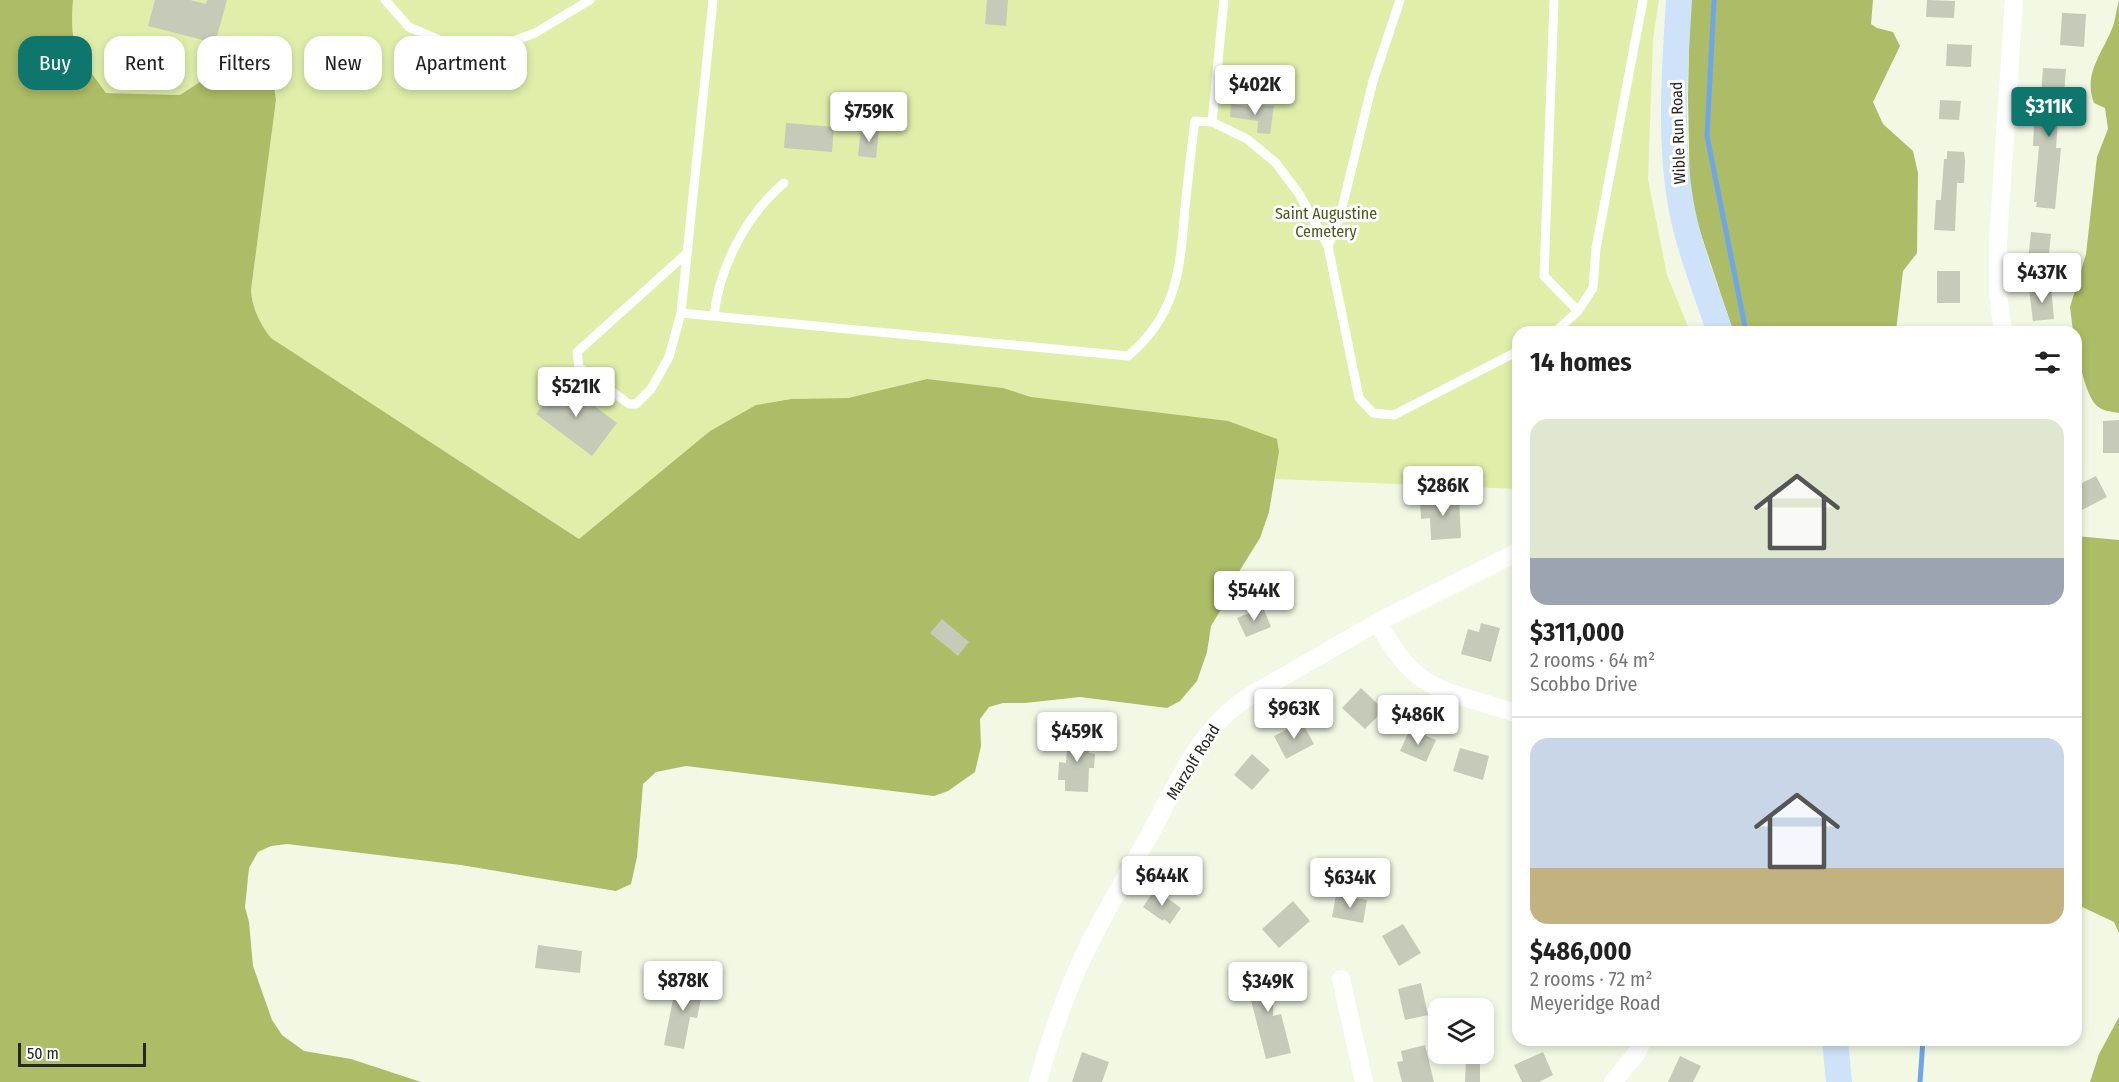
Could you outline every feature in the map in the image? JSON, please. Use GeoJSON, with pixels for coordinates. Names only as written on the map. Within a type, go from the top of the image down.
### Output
{"type":"FeatureCollection","features":[{"type":"Feature","properties":{"kind":"street","name":"Wible Run Road"},"geometry":{"type":"LineString","coordinates":[[1679,0],[1674,117],[1676,164],[1688,236],[1718,326]]}},
{"type":"Feature","properties":{"kind":"street"},"geometry":{"type":"LineString","coordinates":[[2002,326],[1998,294],[1998,240],[2014,0]]}},
{"type":"Feature","properties":{"kind":"street","name":"Marzolf Road"},"geometry":{"type":"LineString","coordinates":[[1038,1082],[1049,1043],[1083,956],[1191,759],[1213,726],[1231,708],[1248,697],[1378,622],[1512,555]]}},
{"type":"Feature","properties":{"kind":"street"},"geometry":{"type":"LineString","coordinates":[[1378,622],[1402,662],[1427,683],[1446,693],[1512,712]]}},
{"type":"Feature","properties":{"kind":"street"},"geometry":{"type":"LineString","coordinates":[[1341,979],[1364,1082]]}},
{"type":"Feature","properties":{"kind":"street"},"geometry":{"type":"LineString","coordinates":[[1613,1082],[1640,1046]]}},
{"type":"Feature","properties":{"kind":"street"},"geometry":{"type":"LineString","coordinates":[[1836,1046],[1839,1082]]}},
{"type":"Feature","properties":{"kind":"lane"},"geometry":{"type":"LineString","coordinates":[[385,0],[409,27],[444,42],[505,45],[535,33],[590,0]]}},
{"type":"Feature","properties":{"kind":"lane"},"geometry":{"type":"LineString","coordinates":[[687,253],[577,352],[579,367],[629,404],[636,404],[651,389],[669,357],[681,313],[713,0]]}},
{"type":"Feature","properties":{"kind":"lane"},"geometry":{"type":"LineString","coordinates":[[1212,122],[1224,0]]}},
{"type":"Feature","properties":{"kind":"lane"},"geometry":{"type":"LineString","coordinates":[[1328,246],[1339,220],[1373,81],[1400,0]]}},
{"type":"Feature","properties":{"kind":"lane"},"geometry":{"type":"LineString","coordinates":[[1554,0],[1544,276],[1578,311]]}},
{"type":"Feature","properties":{"kind":"lane"},"geometry":{"type":"LineString","coordinates":[[1562,326],[1578,311],[1593,288],[1596,248],[1643,0]]}},
{"type":"Feature","properties":{"kind":"lane"},"geometry":{"type":"LineString","coordinates":[[681,313],[1128,356],[1146,340],[1172,294],[1180,268],[1195,121],[1212,122],[1247,139],[1276,163],[1299,194],[1328,246],[1359,398],[1373,413],[1394,415],[1512,354]]}},
{"type":"Feature","properties":{"kind":"lane"},"geometry":{"type":"LineString","coordinates":[[714,316],[716,298],[738,244],[766,198],[784,183]]}},
{"type":"Feature","properties":{"kind":"green space"},"geometry":{"type":"Polygon","coordinates":[[[0,0],[73,0],[74,36],[18,36],[18,90],[92,90],[92,74],[106,93],[180,95],[197,84],[197,90],[274,90],[276,100],[251,290],[255,309],[267,333],[271,338],[579,539],[710,431],[756,405],[791,399],[848,398],[927,379],[1003,388],[1031,397],[1228,421],[1277,439],[1279,452],[1269,512],[1260,538],[1230,586],[1225,603],[1211,626],[1207,652],[1197,681],[1180,701],[1167,708],[1080,697],[1003,703],[989,707],[980,719],[981,746],[975,772],[948,791],[934,796],[686,766],[656,772],[643,784],[637,857],[631,884],[616,891],[461,865],[287,844],[271,846],[258,852],[249,868],[245,907],[249,922],[253,966],[272,1020],[282,1035],[304,1051],[351,1059],[421,1082],[0,1082],[0,0]]]}},
{"type":"Feature","properties":{"kind":"green space","name":"Saint Augustine Cemetery"},"geometry":{"type":"Polygon","coordinates":[[[73,0],[1659,0],[1653,39],[1648,179],[1667,275],[1688,326],[1512,326],[1512,489],[1275,479],[1279,452],[1031,397],[1003,388],[927,379],[848,398],[791,399],[756,405],[710,431],[579,539],[271,338],[260,321],[251,290],[276,100],[274,90],[292,90],[292,36],[197,36],[197,84],[180,95],[106,93],[92,74],[92,36],[74,36],[73,0]]]}},
{"type":"Feature","properties":{"kind":"green space"},"geometry":{"type":"Polygon","coordinates":[[[1690,0],[1873,0],[1871,24],[1893,32],[1900,46],[1873,102],[1883,124],[1913,151],[1918,173],[1917,253],[1903,271],[1897,326],[1731,326],[1690,201],[1688,95],[1690,0]]]}},
{"type":"Feature","properties":{"kind":"green space"},"geometry":{"type":"Polygon","coordinates":[[[2119,0],[2119,413],[2098,407],[2092,399],[2082,372],[2082,326],[2072,326],[2070,307],[2086,254],[2097,157],[2108,129],[2105,108],[2094,103],[2091,81],[2096,62],[2114,23],[2119,0]]]}},
{"type":"Feature","properties":{"kind":"green space"},"geometry":{"type":"Polygon","coordinates":[[[2082,537],[2119,540],[2119,933],[2114,922],[2082,907],[2082,537]]]}},
{"type":"Feature","properties":{"kind":"green space"},"geometry":{"type":"Polygon","coordinates":[[[2119,1017],[2119,1082],[2090,1082],[2099,1054],[2119,1017]]]}},
{"type":"Feature","properties":{"kind":"building"},"geometry":{"type":"Polygon","coordinates":[[[155,0],[190,0],[206,4],[207,0],[227,0],[217,36],[197,36],[197,38],[148,26],[155,0]]]}},
{"type":"Feature","properties":{"kind":"building"},"geometry":{"type":"Polygon","coordinates":[[[987,0],[1008,0],[1006,26],[985,24],[987,0]]]}},
{"type":"Feature","properties":{"kind":"building"},"geometry":{"type":"Polygon","coordinates":[[[1927,0],[1955,1],[1954,18],[1926,17],[1927,0]]]}},
{"type":"Feature","properties":{"kind":"building"},"geometry":{"type":"Polygon","coordinates":[[[2062,13],[2086,14],[2084,47],[2060,45],[2062,13]]]}},
{"type":"Feature","properties":{"kind":"building"},"geometry":{"type":"Polygon","coordinates":[[[1947,44],[1972,45],[1971,67],[1946,66],[1947,44]]]}},
{"type":"Feature","properties":{"kind":"building"},"geometry":{"type":"Polygon","coordinates":[[[2043,68],[2066,69],[2063,107],[2059,106],[2056,148],[2061,148],[2055,209],[2036,207],[2037,202],[2034,202],[2039,146],[2033,146],[2034,125],[2039,125],[2043,68]]]}},
{"type":"Feature","properties":{"kind":"building"},"geometry":{"type":"Polygon","coordinates":[[[1940,100],[1961,101],[1959,120],[1939,119],[1940,100]]]}},
{"type":"Feature","properties":{"kind":"building"},"geometry":{"type":"Polygon","coordinates":[[[1231,104],[1260,108],[1260,105],[1274,106],[1270,134],[1257,133],[1258,121],[1230,117],[1231,104]]]}},
{"type":"Feature","properties":{"kind":"building"},"geometry":{"type":"Polygon","coordinates":[[[786,123],[834,127],[832,152],[784,148],[786,123]]]}},
{"type":"Feature","properties":{"kind":"building"},"geometry":{"type":"Polygon","coordinates":[[[861,128],[879,130],[876,158],[858,156],[861,128]]]}},
{"type":"Feature","properties":{"kind":"building"},"geometry":{"type":"Polygon","coordinates":[[[1947,151],[1964,152],[1965,161],[1964,183],[1957,183],[1955,231],[1934,230],[1936,200],[1941,200],[1944,159],[1947,159],[1947,151]]]}},
{"type":"Feature","properties":{"kind":"building"},"geometry":{"type":"Polygon","coordinates":[[[2031,232],[2051,234],[2048,263],[2028,262],[2031,232]]]}},
{"type":"Feature","properties":{"kind":"building"},"geometry":{"type":"Polygon","coordinates":[[[1937,271],[1960,271],[1960,303],[1937,303],[1937,271]]]}},
{"type":"Feature","properties":{"kind":"building"},"geometry":{"type":"Polygon","coordinates":[[[2051,286],[2054,319],[2033,321],[2029,289],[2051,286]]]}},
{"type":"Feature","properties":{"kind":"building"},"geometry":{"type":"Polygon","coordinates":[[[561,381],[617,423],[592,456],[536,414],[561,381]]]}},
{"type":"Feature","properties":{"kind":"building"},"geometry":{"type":"Polygon","coordinates":[[[2119,420],[2119,453],[2103,453],[2103,421],[2119,420]]]}},
{"type":"Feature","properties":{"kind":"building"},"geometry":{"type":"Polygon","coordinates":[[[2096,476],[2107,497],[2082,510],[2082,483],[2096,476]]]}},
{"type":"Feature","properties":{"kind":"building"},"geometry":{"type":"Polygon","coordinates":[[[1459,496],[1461,538],[1431,540],[1430,518],[1421,519],[1420,500],[1459,496]]]}},
{"type":"Feature","properties":{"kind":"building"},"geometry":{"type":"Polygon","coordinates":[[[1263,607],[1271,627],[1246,637],[1237,618],[1263,607]]]}},
{"type":"Feature","properties":{"kind":"building"},"geometry":{"type":"Polygon","coordinates":[[[942,619],[969,642],[958,656],[930,633],[942,619]]]}},
{"type":"Feature","properties":{"kind":"building"},"geometry":{"type":"Polygon","coordinates":[[[1481,623],[1500,628],[1491,662],[1461,654],[1468,629],[1479,632],[1481,623]]]}},
{"type":"Feature","properties":{"kind":"building"},"geometry":{"type":"Polygon","coordinates":[[[1361,688],[1384,710],[1365,729],[1342,708],[1361,688]]]}},
{"type":"Feature","properties":{"kind":"building"},"geometry":{"type":"Polygon","coordinates":[[[1302,722],[1314,744],[1286,759],[1274,736],[1302,722]]]}},
{"type":"Feature","properties":{"kind":"building"},"geometry":{"type":"Polygon","coordinates":[[[1410,729],[1436,740],[1426,762],[1400,751],[1410,729]]]}},
{"type":"Feature","properties":{"kind":"building"},"geometry":{"type":"Polygon","coordinates":[[[1068,732],[1090,734],[1089,753],[1095,754],[1094,768],[1089,768],[1088,792],[1065,791],[1065,780],[1058,780],[1059,762],[1066,763],[1068,732]]]}},
{"type":"Feature","properties":{"kind":"building"},"geometry":{"type":"Polygon","coordinates":[[[1460,748],[1489,756],[1483,780],[1453,771],[1460,748]]]}},
{"type":"Feature","properties":{"kind":"building"},"geometry":{"type":"Polygon","coordinates":[[[1252,754],[1270,770],[1252,790],[1234,775],[1252,754]]]}},
{"type":"Feature","properties":{"kind":"building"},"geometry":{"type":"Polygon","coordinates":[[[1155,889],[1181,908],[1170,924],[1143,907],[1155,889]]]}},
{"type":"Feature","properties":{"kind":"building"},"geometry":{"type":"Polygon","coordinates":[[[1336,895],[1367,900],[1363,923],[1332,917],[1336,895]]]}},
{"type":"Feature","properties":{"kind":"building"},"geometry":{"type":"Polygon","coordinates":[[[1293,901],[1310,921],[1279,948],[1262,929],[1293,901]]]}},
{"type":"Feature","properties":{"kind":"building"},"geometry":{"type":"Polygon","coordinates":[[[1403,924],[1421,953],[1399,966],[1382,936],[1403,924]]]}},
{"type":"Feature","properties":{"kind":"building"},"geometry":{"type":"Polygon","coordinates":[[[538,945],[582,951],[580,973],[535,968],[538,945]]]}},
{"type":"Feature","properties":{"kind":"building"},"geometry":{"type":"Polygon","coordinates":[[[1250,967],[1273,967],[1273,1016],[1281,1014],[1291,1053],[1266,1059],[1250,996],[1250,967]]]}},
{"type":"Feature","properties":{"kind":"building"},"geometry":{"type":"Polygon","coordinates":[[[677,979],[704,984],[697,1018],[690,1017],[684,1049],[664,1045],[677,979]]]}},
{"type":"Feature","properties":{"kind":"building"},"geometry":{"type":"Polygon","coordinates":[[[1421,983],[1428,1015],[1405,1020],[1398,989],[1421,983]]]}},
{"type":"Feature","properties":{"kind":"building"},"geometry":{"type":"Polygon","coordinates":[[[1425,1045],[1434,1082],[1402,1082],[1397,1062],[1403,1061],[1401,1051],[1425,1045]]]}},
{"type":"Feature","properties":{"kind":"building"},"geometry":{"type":"Polygon","coordinates":[[[1082,1052],[1109,1062],[1102,1082],[1072,1082],[1082,1052]]]}},
{"type":"Feature","properties":{"kind":"building"},"geometry":{"type":"Polygon","coordinates":[[[1543,1052],[1553,1075],[1539,1082],[1522,1082],[1514,1065],[1543,1052]]]}},
{"type":"Feature","properties":{"kind":"building"},"geometry":{"type":"Polygon","coordinates":[[[1680,1056],[1701,1066],[1693,1082],[1668,1082],[1680,1056]]]}},
{"type":"Feature","properties":{"kind":"building"},"geometry":{"type":"Polygon","coordinates":[[[1466,1064],[1480,1064],[1480,1082],[1465,1082],[1466,1064]]]}},
{"type":"Feature","properties":{"kind":"waterway"},"geometry":{"type":"LineString","coordinates":[[1714,0],[1707,136],[1745,326]]}},
{"type":"Feature","properties":{"kind":"waterway"},"geometry":{"type":"LineString","coordinates":[[1920,1082],[1923,1046]]}}]}
